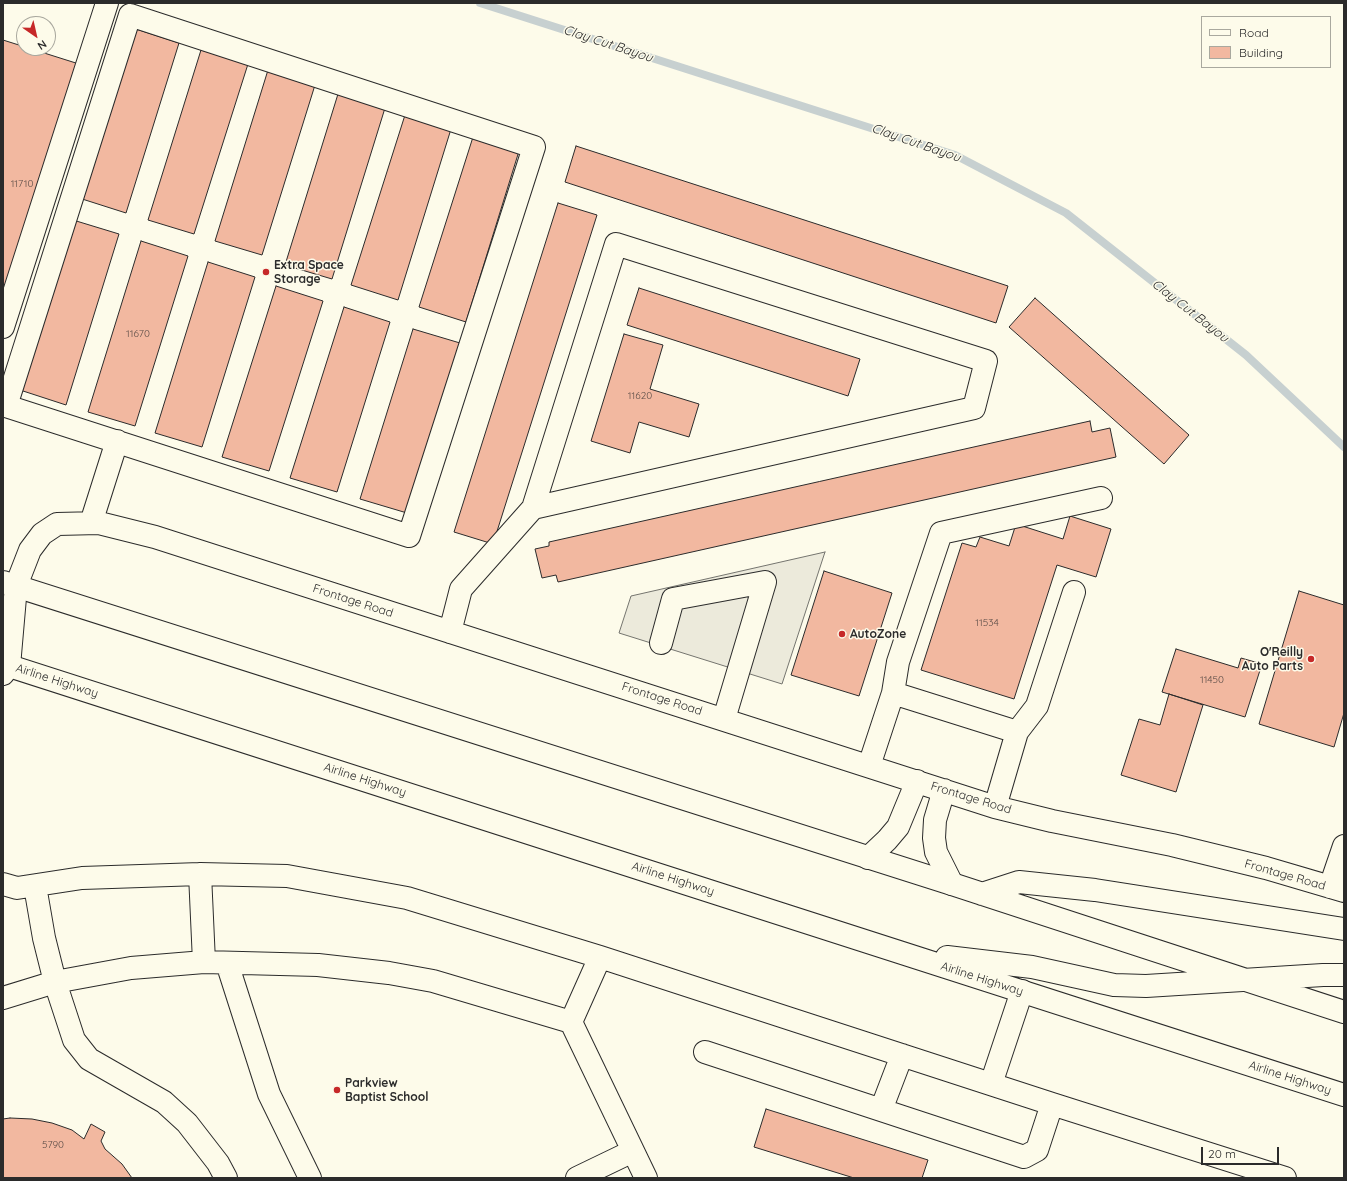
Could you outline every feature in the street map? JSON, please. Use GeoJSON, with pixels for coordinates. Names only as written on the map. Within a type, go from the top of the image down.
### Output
{"type":"FeatureCollection","features":[{"type":"Feature","properties":{"kind":"main road"},"geometry":{"type":"LineString","coordinates":[[3,328],[107,3]]}},
{"type":"Feature","properties":{"kind":"main road"},"geometry":{"type":"LineString","coordinates":[[130,15],[534,147],[409,536],[117,442],[6,406],[130,15]]}},
{"type":"Feature","properties":{"kind":"main road"},"geometry":{"type":"LineString","coordinates":[[450,632],[461,589],[533,508],[616,244],[986,361],[974,408],[533,508]]}},
{"type":"Feature","properties":{"kind":"main road"},"geometry":{"type":"LineString","coordinates":[[91,523],[117,442]]}},
{"type":"Feature","properties":{"kind":"main road"},"geometry":{"type":"LineString","coordinates":[[869,766],[893,694],[898,662],[941,533],[1100,498]]}},
{"type":"Feature","properties":{"kind":"main road","name":"Frontage Road"},"geometry":{"type":"LineString","coordinates":[[5,668],[9,584],[30,550],[42,534],[57,524],[99,523],[155,537],[996,807],[1052,821],[1172,845],[1266,868],[1337,889]]}},
{"type":"Feature","properties":{"kind":"main road"},"geometry":{"type":"LineString","coordinates":[[661,643],[672,599],[765,582],[724,719]]}},
{"type":"Feature","properties":{"kind":"main road"},"geometry":{"type":"LineString","coordinates":[[9,584],[952,884],[1344,1012]]}},
{"type":"Feature","properties":{"kind":"main road"},"geometry":{"type":"LineString","coordinates":[[996,807],[1018,732],[1037,706],[1074,592]]}},
{"type":"Feature","properties":{"kind":"main road","name":"Airline Highway"},"geometry":{"type":"LineString","coordinates":[[5,668],[1022,991],[1344,1095]]}},
{"type":"Feature","properties":{"kind":"main road"},"geometry":{"type":"LineString","coordinates":[[893,694],[1018,732]]}},
{"type":"Feature","properties":{"kind":"main road"},"geometry":{"type":"LineString","coordinates":[[868,858],[898,827],[917,781]]}},
{"type":"Feature","properties":{"kind":"main road"},"geometry":{"type":"LineString","coordinates":[[944,790],[935,820],[934,838],[936,852],[952,884]]}},
{"type":"Feature","properties":{"kind":"main road"},"geometry":{"type":"LineString","coordinates":[[1337,889],[1344,846]]}},
{"type":"Feature","properties":{"kind":"main road"},"geometry":{"type":"LineString","coordinates":[[200,874],[204,962]]}},
{"type":"Feature","properties":{"kind":"main road"},"geometry":{"type":"LineString","coordinates":[[3,884],[17,888],[82,878],[200,874],[287,876],[407,898],[600,957],[1285,1178]]}},
{"type":"Feature","properties":{"kind":"main road"},"geometry":{"type":"LineString","coordinates":[[982,894],[1019,882],[1103,891],[1344,929]]}},
{"type":"Feature","properties":{"kind":"main road"},"geometry":{"type":"LineString","coordinates":[[35,886],[44,938],[55,982],[74,1040],[90,1059],[164,1102],[187,1123],[218,1163],[226,1178]]}},
{"type":"Feature","properties":{"kind":"main road"},"geometry":{"type":"LineString","coordinates":[[898,952],[1032,967],[1114,985],[1146,986],[1344,975]]}},
{"type":"Feature","properties":{"kind":"main road"},"geometry":{"type":"LineString","coordinates":[[571,1022],[600,957]]}},
{"type":"Feature","properties":{"kind":"main road"},"geometry":{"type":"LineString","coordinates":[[3,998],[55,982],[131,968],[204,962],[318,965],[389,973],[433,981],[571,1022],[646,1178]]}},
{"type":"Feature","properties":{"kind":"main road"},"geometry":{"type":"LineString","coordinates":[[228,963],[269,1094],[310,1178]]}},
{"type":"Feature","properties":{"kind":"main road"},"geometry":{"type":"LineString","coordinates":[[991,1084],[1022,991]]}},
{"type":"Feature","properties":{"kind":"main road"},"geometry":{"type":"LineString","coordinates":[[705,1052],[1024,1157],[1037,1150],[1052,1104]]}},
{"type":"Feature","properties":{"kind":"main road"},"geometry":{"type":"LineString","coordinates":[[881,1110],[902,1055]]}},
{"type":"Feature","properties":{"kind":"main road"},"geometry":{"type":"LineString","coordinates":[[577,1178],[634,1151]]}},
{"type":"Feature","properties":{"kind":"shaded area"},"geometry":{"type":"Polygon","coordinates":[[[825,552],[782,684],[619,633],[631,596],[825,552]]]}},
{"type":"Feature","properties":{"kind":"building"},"geometry":{"type":"Polygon","coordinates":[[[133,28],[179,43],[126,213],[79,198],[133,28]]]}},
{"type":"Feature","properties":{"kind":"building"},"geometry":{"type":"Polygon","coordinates":[[[3,40],[16,44],[16,56],[54,56],[79,64],[3,304],[3,40]]]}},
{"type":"Feature","properties":{"kind":"building"},"geometry":{"type":"Polygon","coordinates":[[[201,50],[248,64],[194,234],[148,220],[201,50]]]}},
{"type":"Feature","properties":{"kind":"building"},"geometry":{"type":"Polygon","coordinates":[[[268,70],[315,85],[262,255],[215,241],[268,70]]]}},
{"type":"Feature","properties":{"kind":"building"},"geometry":{"type":"Polygon","coordinates":[[[338,94],[385,108],[332,279],[285,265],[338,94]]]}},
{"type":"Feature","properties":{"kind":"building"},"geometry":{"type":"Polygon","coordinates":[[[405,115],[451,129],[398,300],[351,285],[405,115]]]}},
{"type":"Feature","properties":{"kind":"building"},"geometry":{"type":"Polygon","coordinates":[[[473,137],[519,151],[466,322],[419,307],[473,137]]]}},
{"type":"Feature","properties":{"kind":"building"},"geometry":{"type":"Polygon","coordinates":[[[576,146],[1008,286],[996,323],[565,182],[576,146]]]}},
{"type":"Feature","properties":{"kind":"building"},"geometry":{"type":"Polygon","coordinates":[[[558,203],[597,215],[493,544],[454,532],[558,203]]]}},
{"type":"Feature","properties":{"kind":"building"},"geometry":{"type":"Polygon","coordinates":[[[73,220],[119,234],[66,405],[20,390],[73,220]]]}},
{"type":"Feature","properties":{"kind":"building"},"geometry":{"type":"Polygon","coordinates":[[[141,241],[188,256],[135,426],[88,412],[141,241]]]}},
{"type":"Feature","properties":{"kind":"building"},"geometry":{"type":"Polygon","coordinates":[[[208,262],[255,277],[202,447],[155,433],[208,262]]]}},
{"type":"Feature","properties":{"kind":"building"},"geometry":{"type":"Polygon","coordinates":[[[276,286],[323,301],[269,471],[222,457],[276,286]]]}},
{"type":"Feature","properties":{"kind":"building"},"geometry":{"type":"Polygon","coordinates":[[[639,288],[860,359],[848,396],[627,325],[639,288]]]}},
{"type":"Feature","properties":{"kind":"building"},"geometry":{"type":"Polygon","coordinates":[[[1035,298],[1189,435],[1164,464],[1009,327],[1035,298]]]}},
{"type":"Feature","properties":{"kind":"building"},"geometry":{"type":"Polygon","coordinates":[[[344,307],[390,322],[337,492],[290,478],[344,307]]]}},
{"type":"Feature","properties":{"kind":"building"},"geometry":{"type":"Polygon","coordinates":[[[413,329],[460,343],[407,513],[360,499],[413,329]]]}},
{"type":"Feature","properties":{"kind":"building"},"geometry":{"type":"Polygon","coordinates":[[[624,334],[663,345],[650,389],[699,404],[689,437],[639,422],[630,453],[591,441],[624,334]]]}},
{"type":"Feature","properties":{"kind":"building"},"geometry":{"type":"Polygon","coordinates":[[[1090,421],[1092,432],[1110,428],[1116,457],[558,582],[556,575],[542,578],[535,549],[549,546],[549,542],[1090,421]]]}},
{"type":"Feature","properties":{"kind":"building"},"geometry":{"type":"Polygon","coordinates":[[[1070,516],[1111,529],[1096,577],[1057,565],[1014,699],[921,670],[962,543],[976,547],[980,537],[1009,546],[1016,524],[1063,539],[1070,516]]]}},
{"type":"Feature","properties":{"kind":"building","name":"AutoZone"},"geometry":{"type":"Polygon","coordinates":[[[824,571],[892,593],[859,696],[791,675],[824,571]]]}},
{"type":"Feature","properties":{"kind":"building","name":"O'Reilly Auto Parts"},"geometry":{"type":"Polygon","coordinates":[[[1299,591],[1344,605],[1344,713],[1334,747],[1259,724],[1299,591]]]}},
{"type":"Feature","properties":{"kind":"building"},"geometry":{"type":"Polygon","coordinates":[[[1176,649],[1238,668],[1241,658],[1262,664],[1245,717],[1162,692],[1176,649]]]}},
{"type":"Feature","properties":{"kind":"building"},"geometry":{"type":"Polygon","coordinates":[[[1169,694],[1203,705],[1176,792],[1121,775],[1139,719],[1160,725],[1169,694]]]}},
{"type":"Feature","properties":{"kind":"building"},"geometry":{"type":"Polygon","coordinates":[[[766,1109],[928,1160],[922,1178],[854,1178],[754,1147],[766,1109]]]}},
{"type":"Feature","properties":{"kind":"building"},"geometry":{"type":"Polygon","coordinates":[[[3,1119],[32,1119],[52,1123],[72,1130],[84,1139],[91,1124],[105,1132],[101,1141],[105,1149],[122,1164],[132,1178],[3,1178],[3,1119]]]}},
{"type":"Feature","properties":{"kind":"waterway","name":"Clay Cut Bayou"},"geometry":{"type":"LineString","coordinates":[[480,3],[955,155],[1066,213],[1246,355],[1344,447]]}},
{"type":"Feature","properties":{"kind":"place","name":"Extra Space Storage"},"geometry":{"type":"Point","coordinates":[266,272]}},
{"type":"Feature","properties":{"kind":"place","name":"AutoZone"},"geometry":{"type":"Point","coordinates":[842,634]}},
{"type":"Feature","properties":{"kind":"place","name":"O'Reilly Auto Parts"},"geometry":{"type":"Point","coordinates":[1311,659]}},
{"type":"Feature","properties":{"kind":"place","name":"Parkview Baptist School"},"geometry":{"type":"Point","coordinates":[337,1090]}}]}
